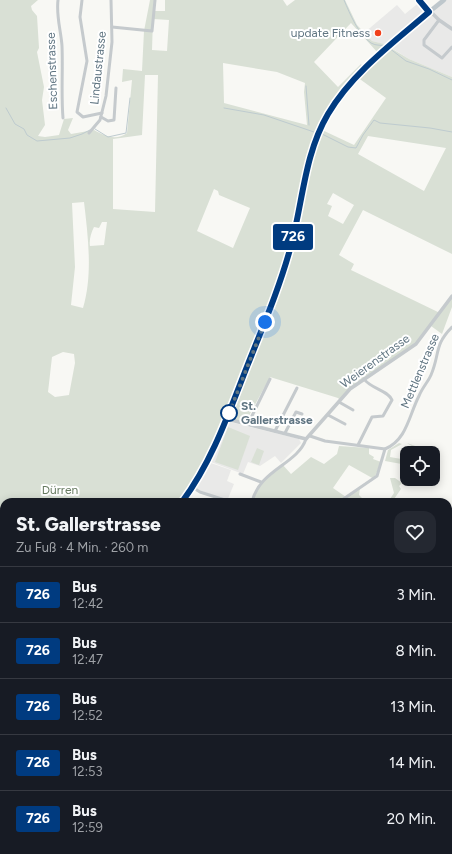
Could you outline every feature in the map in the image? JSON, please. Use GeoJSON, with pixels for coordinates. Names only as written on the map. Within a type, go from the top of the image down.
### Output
{"type":"FeatureCollection","features":[{"type":"Feature","properties":{"kind":"main road"},"geometry":{"type":"LineString","coordinates":[[185,498],[210,458],[283,272],[299,214],[309,161],[318,133],[344,91],[388,47],[444,0]]}},
{"type":"Feature","properties":{"kind":"street","name":"Eschenstrasse"},"geometry":{"type":"LineString","coordinates":[[58,0],[57,13],[62,46],[61,91],[63,118]]}},
{"type":"Feature","properties":{"kind":"street"},"geometry":{"type":"LineString","coordinates":[[82,0],[80,17],[87,61],[77,112],[83,117],[102,113]]}},
{"type":"Feature","properties":{"kind":"street","name":"Lindaustrasse"},"geometry":{"type":"LineString","coordinates":[[89,133],[101,118],[107,90],[112,42],[111,0]]}},
{"type":"Feature","properties":{"kind":"street"},"geometry":{"type":"LineString","coordinates":[[112,26],[152,31],[155,0]]}},
{"type":"Feature","properties":{"kind":"street"},"geometry":{"type":"LineString","coordinates":[[419,0],[429,12],[452,29]]}},
{"type":"Feature","properties":{"kind":"street"},"geometry":{"type":"LineString","coordinates":[[439,20],[424,40],[424,45],[442,58],[452,47]]}},
{"type":"Feature","properties":{"kind":"street"},"geometry":{"type":"LineString","coordinates":[[101,118],[108,121],[114,121],[116,88]]}},
{"type":"Feature","properties":{"kind":"street","name":"Weierenstrasse"},"geometry":{"type":"LineString","coordinates":[[306,439],[350,389],[416,344],[452,296]]}},
{"type":"Feature","properties":{"kind":"street","name":"Mettlenstrasse"},"geometry":{"type":"LineString","coordinates":[[385,449],[396,444],[406,428],[418,396],[431,375],[441,339],[452,327]]}},
{"type":"Feature","properties":{"kind":"street"},"geometry":{"type":"LineString","coordinates":[[248,424],[270,379]]}},
{"type":"Feature","properties":{"kind":"street"},"geometry":{"type":"LineString","coordinates":[[358,446],[372,417],[384,416],[392,400],[389,396],[370,385],[364,379]]}},
{"type":"Feature","properties":{"kind":"street"},"geometry":{"type":"LineString","coordinates":[[275,431],[297,388]]}},
{"type":"Feature","properties":{"kind":"street"},"geometry":{"type":"LineString","coordinates":[[339,402],[353,410]]}},
{"type":"Feature","properties":{"kind":"street"},"geometry":{"type":"LineString","coordinates":[[285,433],[296,412],[302,414]]}},
{"type":"Feature","properties":{"kind":"street"},"geometry":{"type":"LineString","coordinates":[[328,415],[345,424]]}},
{"type":"Feature","properties":{"kind":"street"},"geometry":{"type":"LineString","coordinates":[[226,419],[306,439],[296,453],[261,482],[254,498]]}},
{"type":"Feature","properties":{"kind":"street"},"geometry":{"type":"LineString","coordinates":[[310,436],[325,441],[385,449],[378,474],[345,498]]}},
{"type":"Feature","properties":{"kind":"street"},"geometry":{"type":"LineString","coordinates":[[240,474],[261,482]]}},
{"type":"Feature","properties":{"kind":"street"},"geometry":{"type":"LineString","coordinates":[[192,487],[221,498]]}},
{"type":"Feature","properties":{"kind":"shaded area"},"geometry":{"type":"Polygon","coordinates":[[[440,0],[452,0],[452,77],[409,59],[390,47],[429,16],[429,10],[387,45],[372,41],[364,33],[397,5],[405,14],[421,1],[429,9],[440,0]]]}},
{"type":"Feature","properties":{"kind":"shaded area"},"geometry":{"type":"Polygon","coordinates":[[[230,422],[299,439],[301,443],[281,463],[275,456],[260,466],[248,462],[243,474],[211,462],[228,423],[230,422]]]}},
{"type":"Feature","properties":{"kind":"shaded area"},"geometry":{"type":"Polygon","coordinates":[[[208,462],[231,470],[227,481],[234,484],[228,498],[220,498],[192,487],[208,462]]]}},
{"type":"Feature","properties":{"kind":"green space","name":"Dürren"},"geometry":{"type":"Polygon","coordinates":[[[0,0],[38,0],[31,6],[32,10],[37,16],[39,48],[37,52],[44,87],[42,100],[45,125],[38,136],[45,137],[59,135],[64,119],[73,118],[68,130],[71,134],[94,130],[106,136],[119,137],[127,133],[132,80],[122,82],[123,69],[142,71],[144,31],[150,0],[155,0],[154,11],[165,11],[165,0],[283,0],[287,6],[295,0],[345,0],[357,25],[372,41],[384,44],[409,59],[452,77],[452,254],[363,210],[339,255],[354,264],[351,270],[440,313],[452,296],[452,307],[442,334],[431,326],[411,349],[359,382],[340,400],[338,398],[270,377],[245,423],[229,419],[185,498],[0,498],[0,0]],[[153,19],[152,50],[167,51],[169,20],[153,19]],[[351,23],[314,62],[338,87],[361,64],[363,67],[378,53],[351,23]],[[223,63],[224,103],[307,125],[304,92],[305,83],[277,72],[223,63]],[[145,75],[142,135],[113,139],[113,209],[155,212],[158,75],[145,75]],[[357,77],[348,86],[320,129],[354,145],[386,98],[357,77]],[[368,136],[358,154],[424,191],[446,148],[368,136]],[[214,189],[197,231],[233,248],[250,208],[219,195],[218,191],[214,189]],[[333,193],[327,204],[332,206],[328,216],[343,224],[354,205],[333,193]],[[84,202],[72,203],[75,267],[71,305],[83,308],[89,269],[84,202]],[[102,222],[99,228],[94,227],[91,234],[90,246],[104,245],[107,222],[102,222]],[[63,352],[52,357],[48,392],[55,397],[69,395],[75,363],[74,354],[63,352]]]}},
{"type":"Feature","properties":{"kind":"green space"},"geometry":{"type":"Polygon","coordinates":[[[228,427],[250,436],[238,470],[215,462],[228,427]]]}},
{"type":"Feature","properties":{"kind":"green space"},"geometry":{"type":"Polygon","coordinates":[[[399,443],[402,444],[391,450],[390,457],[400,459],[400,464],[385,461],[388,450],[399,443]]]}},
{"type":"Feature","properties":{"kind":"green space"},"geometry":{"type":"Polygon","coordinates":[[[339,446],[369,448],[369,454],[374,457],[373,459],[381,462],[374,479],[349,465],[333,488],[346,497],[360,488],[359,495],[362,498],[254,498],[258,486],[282,464],[291,474],[311,457],[324,464],[337,454],[339,446]]]}},
{"type":"Feature","properties":{"kind":"green space"},"geometry":{"type":"Polygon","coordinates":[[[257,448],[264,451],[259,465],[251,462],[257,448]]]}},
{"type":"Feature","properties":{"kind":"green space"},"geometry":{"type":"Polygon","coordinates":[[[390,478],[395,478],[400,482],[399,486],[401,489],[395,498],[391,498],[394,493],[390,478]]]}},
{"type":"Feature","properties":{"kind":"waterway"},"geometry":{"type":"LineString","coordinates":[[344,0],[355,23],[366,39],[373,44],[387,46]]}},
{"type":"Feature","properties":{"kind":"waterway"},"geometry":{"type":"LineString","coordinates":[[389,48],[406,61],[429,69],[452,80]]}},
{"type":"Feature","properties":{"kind":"waterway"},"geometry":{"type":"LineString","coordinates":[[306,86],[309,125]]}},
{"type":"Feature","properties":{"kind":"waterway"},"geometry":{"type":"LineString","coordinates":[[95,129],[108,137],[126,133],[130,98]]}},
{"type":"Feature","properties":{"kind":"waterway"},"geometry":{"type":"LineString","coordinates":[[6,108],[15,124],[24,129],[27,135],[37,141],[70,138],[90,130]]}},
{"type":"Feature","properties":{"kind":"waterway"},"geometry":{"type":"LineString","coordinates":[[224,108],[264,115],[317,133]]}},
{"type":"Feature","properties":{"kind":"waterway"},"geometry":{"type":"LineString","coordinates":[[320,133],[348,147],[356,148],[374,120],[380,123],[430,128],[452,132]]}},
{"type":"Feature","properties":{"kind":"bus line","name":"726"},"geometry":{"type":"LineString","coordinates":[[185,498],[208,462],[221,434],[277,290],[299,214],[314,143],[325,118],[348,86],[387,48],[429,12],[419,0]]}},
{"type":"Feature","properties":{"kind":"place","name":"update Fitness"},"geometry":{"type":"Point","coordinates":[378,33]}},
{"type":"Feature","properties":{"kind":"place","name":"St. Gallerstrasse"},"geometry":{"type":"Point","coordinates":[229,413]}},
{"type":"Feature","properties":{"kind":"route"},"geometry":{"type":"LineString","coordinates":[[229,413],[228,416],[265,322]]}}]}
